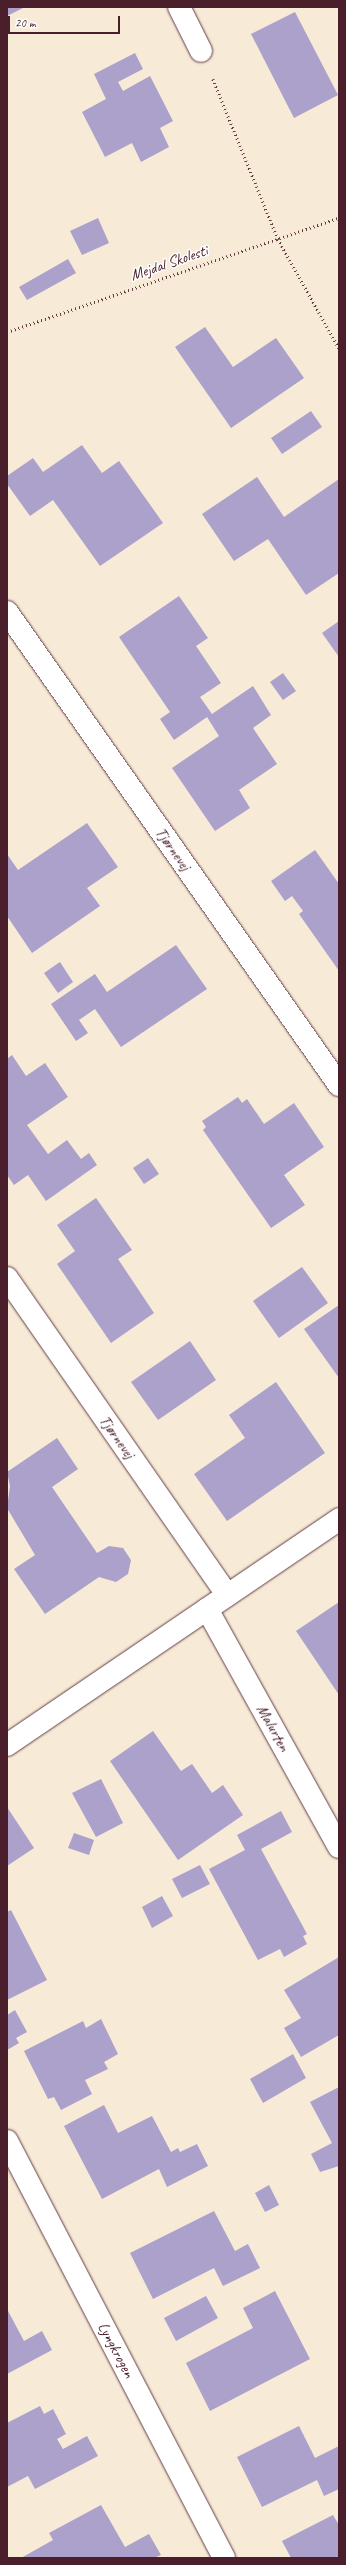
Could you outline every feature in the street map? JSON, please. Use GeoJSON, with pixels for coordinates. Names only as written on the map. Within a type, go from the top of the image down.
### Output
{"type":"FeatureCollection","features":[{"type":"Feature","properties":{"kind":"street"},"geometry":{"type":"LineString","coordinates":[[179,7],[201,51]]}},
{"type":"Feature","properties":{"kind":"street","name":"Tjørnevej"},"geometry":{"type":"LineString","coordinates":[[7,612],[339,1086]]}},
{"type":"Feature","properties":{"kind":"street","name":"Tjørnevej"},"geometry":{"type":"LineString","coordinates":[[7,1278],[227,1595]]}},
{"type":"Feature","properties":{"kind":"street"},"geometry":{"type":"LineString","coordinates":[[7,1746],[339,1519]]}},
{"type":"Feature","properties":{"kind":"street","name":"Malurten"},"geometry":{"type":"LineString","coordinates":[[206,1609],[339,1847]]}},
{"type":"Feature","properties":{"kind":"street","name":"Lyngkrogen"},"geometry":{"type":"LineString","coordinates":[[7,2141],[224,2558]]}},
{"type":"Feature","properties":{"kind":"path"},"geometry":{"type":"LineString","coordinates":[[201,51],[278,238],[339,348]]}},
{"type":"Feature","properties":{"kind":"path","name":"Mejdal Skolesti"},"geometry":{"type":"LineString","coordinates":[[7,332],[339,218]]}},
{"type":"Feature","properties":{"kind":"building"},"geometry":{"type":"Polygon","coordinates":[[[7,7],[25,7],[7,16],[7,7]]]}},
{"type":"Feature","properties":{"kind":"building"},"geometry":{"type":"Polygon","coordinates":[[[295,12],[338,95],[294,118],[251,34],[295,12]]]}},
{"type":"Feature","properties":{"kind":"building"},"geometry":{"type":"Polygon","coordinates":[[[135,53],[143,69],[118,82],[123,91],[150,76],[173,121],[160,128],[169,147],[141,162],[132,143],[105,157],[82,112],[106,99],[94,74],[135,53]]]}},
{"type":"Feature","properties":{"kind":"building"},"geometry":{"type":"Polygon","coordinates":[[[98,218],[109,243],[82,255],[70,231],[98,218]]]}},
{"type":"Feature","properties":{"kind":"building"},"geometry":{"type":"Polygon","coordinates":[[[68,259],[76,273],[27,300],[19,287],[68,259]]]}},
{"type":"Feature","properties":{"kind":"building"},"geometry":{"type":"Polygon","coordinates":[[[205,327],[233,367],[276,338],[304,378],[231,428],[175,347],[205,327]]]}},
{"type":"Feature","properties":{"kind":"building"},"geometry":{"type":"Polygon","coordinates":[[[311,411],[322,427],[282,454],[271,438],[311,411]]]}},
{"type":"Feature","properties":{"kind":"building"},"geometry":{"type":"Polygon","coordinates":[[[82,445],[102,473],[119,461],[163,523],[100,566],[53,500],[30,516],[7,484],[7,476],[33,458],[43,472],[82,445]]]}},
{"type":"Feature","properties":{"kind":"building"},"geometry":{"type":"Polygon","coordinates":[[[257,477],[284,517],[339,479],[339,573],[306,595],[268,539],[234,561],[202,514],[257,477]]]}},
{"type":"Feature","properties":{"kind":"building"},"geometry":{"type":"Polygon","coordinates":[[[179,596],[208,638],[196,646],[221,683],[200,697],[212,714],[253,686],[271,715],[253,728],[277,764],[239,790],[250,808],[215,831],[172,768],[219,736],[207,717],[174,740],[160,719],[170,712],[119,637],[179,596]]]}},
{"type":"Feature","properties":{"kind":"building"},"geometry":{"type":"Polygon","coordinates":[[[339,621],[339,657],[322,633],[339,621]]]}},
{"type":"Feature","properties":{"kind":"building"},"geometry":{"type":"Polygon","coordinates":[[[283,673],[296,691],[283,700],[270,682],[283,673]]]}},
{"type":"Feature","properties":{"kind":"building"},"geometry":{"type":"Polygon","coordinates":[[[87,823],[118,867],[87,888],[100,906],[32,953],[7,916],[7,854],[18,870],[87,823]]]}},
{"type":"Feature","properties":{"kind":"building"},"geometry":{"type":"Polygon","coordinates":[[[315,850],[339,884],[339,971],[299,914],[303,911],[292,896],[285,901],[271,881],[315,850]]]}},
{"type":"Feature","properties":{"kind":"building"},"geometry":{"type":"Polygon","coordinates":[[[176,945],[207,989],[121,1047],[95,1009],[79,1020],[88,1033],[76,1041],[51,1004],[95,974],[107,992],[176,945]]]}},
{"type":"Feature","properties":{"kind":"building"},"geometry":{"type":"Polygon","coordinates":[[[60,962],[73,982],[58,993],[44,973],[60,962]]]}},
{"type":"Feature","properties":{"kind":"building"},"geometry":{"type":"Polygon","coordinates":[[[12,1055],[26,1076],[45,1063],[68,1097],[27,1125],[48,1154],[67,1140],[81,1159],[89,1153],[97,1165],[46,1201],[28,1175],[14,1185],[7,1175],[7,1059],[12,1055]]]}},
{"type":"Feature","properties":{"kind":"building"},"geometry":{"type":"Polygon","coordinates":[[[238,1097],[242,1103],[247,1099],[264,1124],[294,1103],[324,1147],[284,1175],[305,1205],[271,1228],[203,1130],[206,1127],[202,1121],[238,1097]]]}},
{"type":"Feature","properties":{"kind":"building"},"geometry":{"type":"Polygon","coordinates":[[[148,1158],[159,1174],[144,1184],[133,1168],[148,1158]]]}},
{"type":"Feature","properties":{"kind":"building"},"geometry":{"type":"Polygon","coordinates":[[[96,1198],[132,1250],[118,1259],[154,1313],[111,1343],[57,1264],[75,1251],[57,1225],[96,1198]]]}},
{"type":"Feature","properties":{"kind":"building"},"geometry":{"type":"Polygon","coordinates":[[[302,1267],[328,1303],[279,1338],[253,1301],[302,1267]]]}},
{"type":"Feature","properties":{"kind":"building"},"geometry":{"type":"Polygon","coordinates":[[[339,1305],[339,1378],[304,1329],[339,1305]]]}},
{"type":"Feature","properties":{"kind":"building"},"geometry":{"type":"Polygon","coordinates":[[[190,1341],[216,1380],[158,1420],[131,1382],[190,1341]]]}},
{"type":"Feature","properties":{"kind":"building"},"geometry":{"type":"Polygon","coordinates":[[[276,1382],[325,1453],[227,1521],[194,1474],[245,1438],[229,1415],[276,1382]]]}},
{"type":"Feature","properties":{"kind":"building"},"geometry":{"type":"Polygon","coordinates":[[[57,1438],[78,1469],[52,1487],[97,1553],[109,1546],[123,1548],[131,1560],[128,1574],[116,1582],[99,1577],[45,1614],[14,1569],[35,1555],[7,1508],[10,1486],[7,1472],[57,1438]]]}},
{"type":"Feature","properties":{"kind":"building"},"geometry":{"type":"Polygon","coordinates":[[[339,1602],[339,1695],[296,1631],[339,1602]]]}},
{"type":"Feature","properties":{"kind":"building"},"geometry":{"type":"Polygon","coordinates":[[[153,1731],[181,1771],[192,1764],[212,1793],[223,1785],[243,1815],[178,1860],[110,1761],[153,1731]]]}},
{"type":"Feature","properties":{"kind":"building"},"geometry":{"type":"Polygon","coordinates":[[[101,1779],[123,1823],[96,1837],[72,1793],[101,1779]]]}},
{"type":"Feature","properties":{"kind":"building"},"geometry":{"type":"Polygon","coordinates":[[[7,1807],[34,1848],[7,1866],[7,1807]]]}},
{"type":"Feature","properties":{"kind":"building"},"geometry":{"type":"Polygon","coordinates":[[[281,1811],[292,1832],[261,1849],[307,1934],[303,1936],[307,1944],[284,1957],[280,1949],[258,1960],[209,1869],[245,1850],[237,1835],[281,1811]]]}},
{"type":"Feature","properties":{"kind":"building"},"geometry":{"type":"Polygon","coordinates":[[[74,1833],[94,1840],[89,1855],[68,1848],[74,1833]]]}},
{"type":"Feature","properties":{"kind":"building"},"geometry":{"type":"Polygon","coordinates":[[[200,1865],[210,1884],[182,1898],[172,1879],[200,1865]]]}},
{"type":"Feature","properties":{"kind":"building"},"geometry":{"type":"Polygon","coordinates":[[[162,1896],[173,1916],[152,1928],[142,1907],[162,1896]]]}},
{"type":"Feature","properties":{"kind":"building"},"geometry":{"type":"Polygon","coordinates":[[[11,1910],[47,1980],[7,2000],[7,1912],[11,1910]]]}},
{"type":"Feature","properties":{"kind":"building"},"geometry":{"type":"Polygon","coordinates":[[[339,1957],[339,2035],[301,2057],[284,2028],[301,2018],[284,1990],[339,1957]]]}},
{"type":"Feature","properties":{"kind":"building"},"geometry":{"type":"Polygon","coordinates":[[[15,2010],[27,2032],[16,2038],[19,2043],[7,2050],[7,2015],[15,2010]]]}},
{"type":"Feature","properties":{"kind":"building"},"geometry":{"type":"Polygon","coordinates":[[[101,2019],[118,2054],[104,2062],[108,2069],[85,2080],[92,2094],[61,2110],[54,2097],[48,2099],[24,2051],[83,2021],[86,2028],[101,2019]]]}},
{"type":"Feature","properties":{"kind":"building"},"geometry":{"type":"Polygon","coordinates":[[[293,2054],[306,2078],[263,2103],[250,2079],[293,2054]]]}},
{"type":"Feature","properties":{"kind":"building"},"geometry":{"type":"Polygon","coordinates":[[[339,2087],[339,2166],[320,2172],[311,2154],[332,2143],[310,2102],[339,2087]]]}},
{"type":"Feature","properties":{"kind":"building"},"geometry":{"type":"Polygon","coordinates":[[[104,2105],[118,2133],[152,2116],[171,2152],[178,2148],[180,2152],[197,2144],[208,2166],[167,2187],[159,2169],[102,2199],[64,2126],[104,2105]]]}},
{"type":"Feature","properties":{"kind":"building"},"geometry":{"type":"Polygon","coordinates":[[[269,2185],[279,2205],[265,2212],[255,2193],[269,2185]]]}},
{"type":"Feature","properties":{"kind":"building"},"geometry":{"type":"Polygon","coordinates":[[[214,2211],[235,2251],[248,2244],[260,2268],[223,2286],[214,2268],[153,2299],[130,2253],[214,2211]]]}},
{"type":"Feature","properties":{"kind":"building"},"geometry":{"type":"Polygon","coordinates":[[[275,2291],[310,2359],[210,2411],[186,2363],[253,2328],[243,2308],[275,2291]]]}},
{"type":"Feature","properties":{"kind":"building"},"geometry":{"type":"Polygon","coordinates":[[[206,2296],[218,2318],[176,2341],[164,2318],[206,2296]]]}},
{"type":"Feature","properties":{"kind":"building"},"geometry":{"type":"Polygon","coordinates":[[[7,2309],[24,2341],[42,2331],[52,2350],[7,2374],[7,2309]]]}},
{"type":"Feature","properties":{"kind":"building"},"geometry":{"type":"Polygon","coordinates":[[[40,2406],[44,2414],[53,2409],[66,2434],[57,2439],[63,2449],[87,2436],[98,2456],[35,2489],[28,2476],[7,2487],[7,2423],[40,2406]]]}},
{"type":"Feature","properties":{"kind":"building"},"geometry":{"type":"Polygon","coordinates":[[[299,2426],[315,2458],[339,2446],[339,2489],[324,2496],[317,2480],[262,2507],[237,2457],[299,2426]]]}},
{"type":"Feature","properties":{"kind":"building"},"geometry":{"type":"Polygon","coordinates":[[[101,2505],[125,2547],[149,2534],[161,2555],[154,2558],[21,2558],[53,2540],[49,2533],[101,2505]]]}},
{"type":"Feature","properties":{"kind":"building"},"geometry":{"type":"Polygon","coordinates":[[[333,2515],[339,2525],[339,2558],[291,2558],[282,2541],[333,2515]]]}}]}
